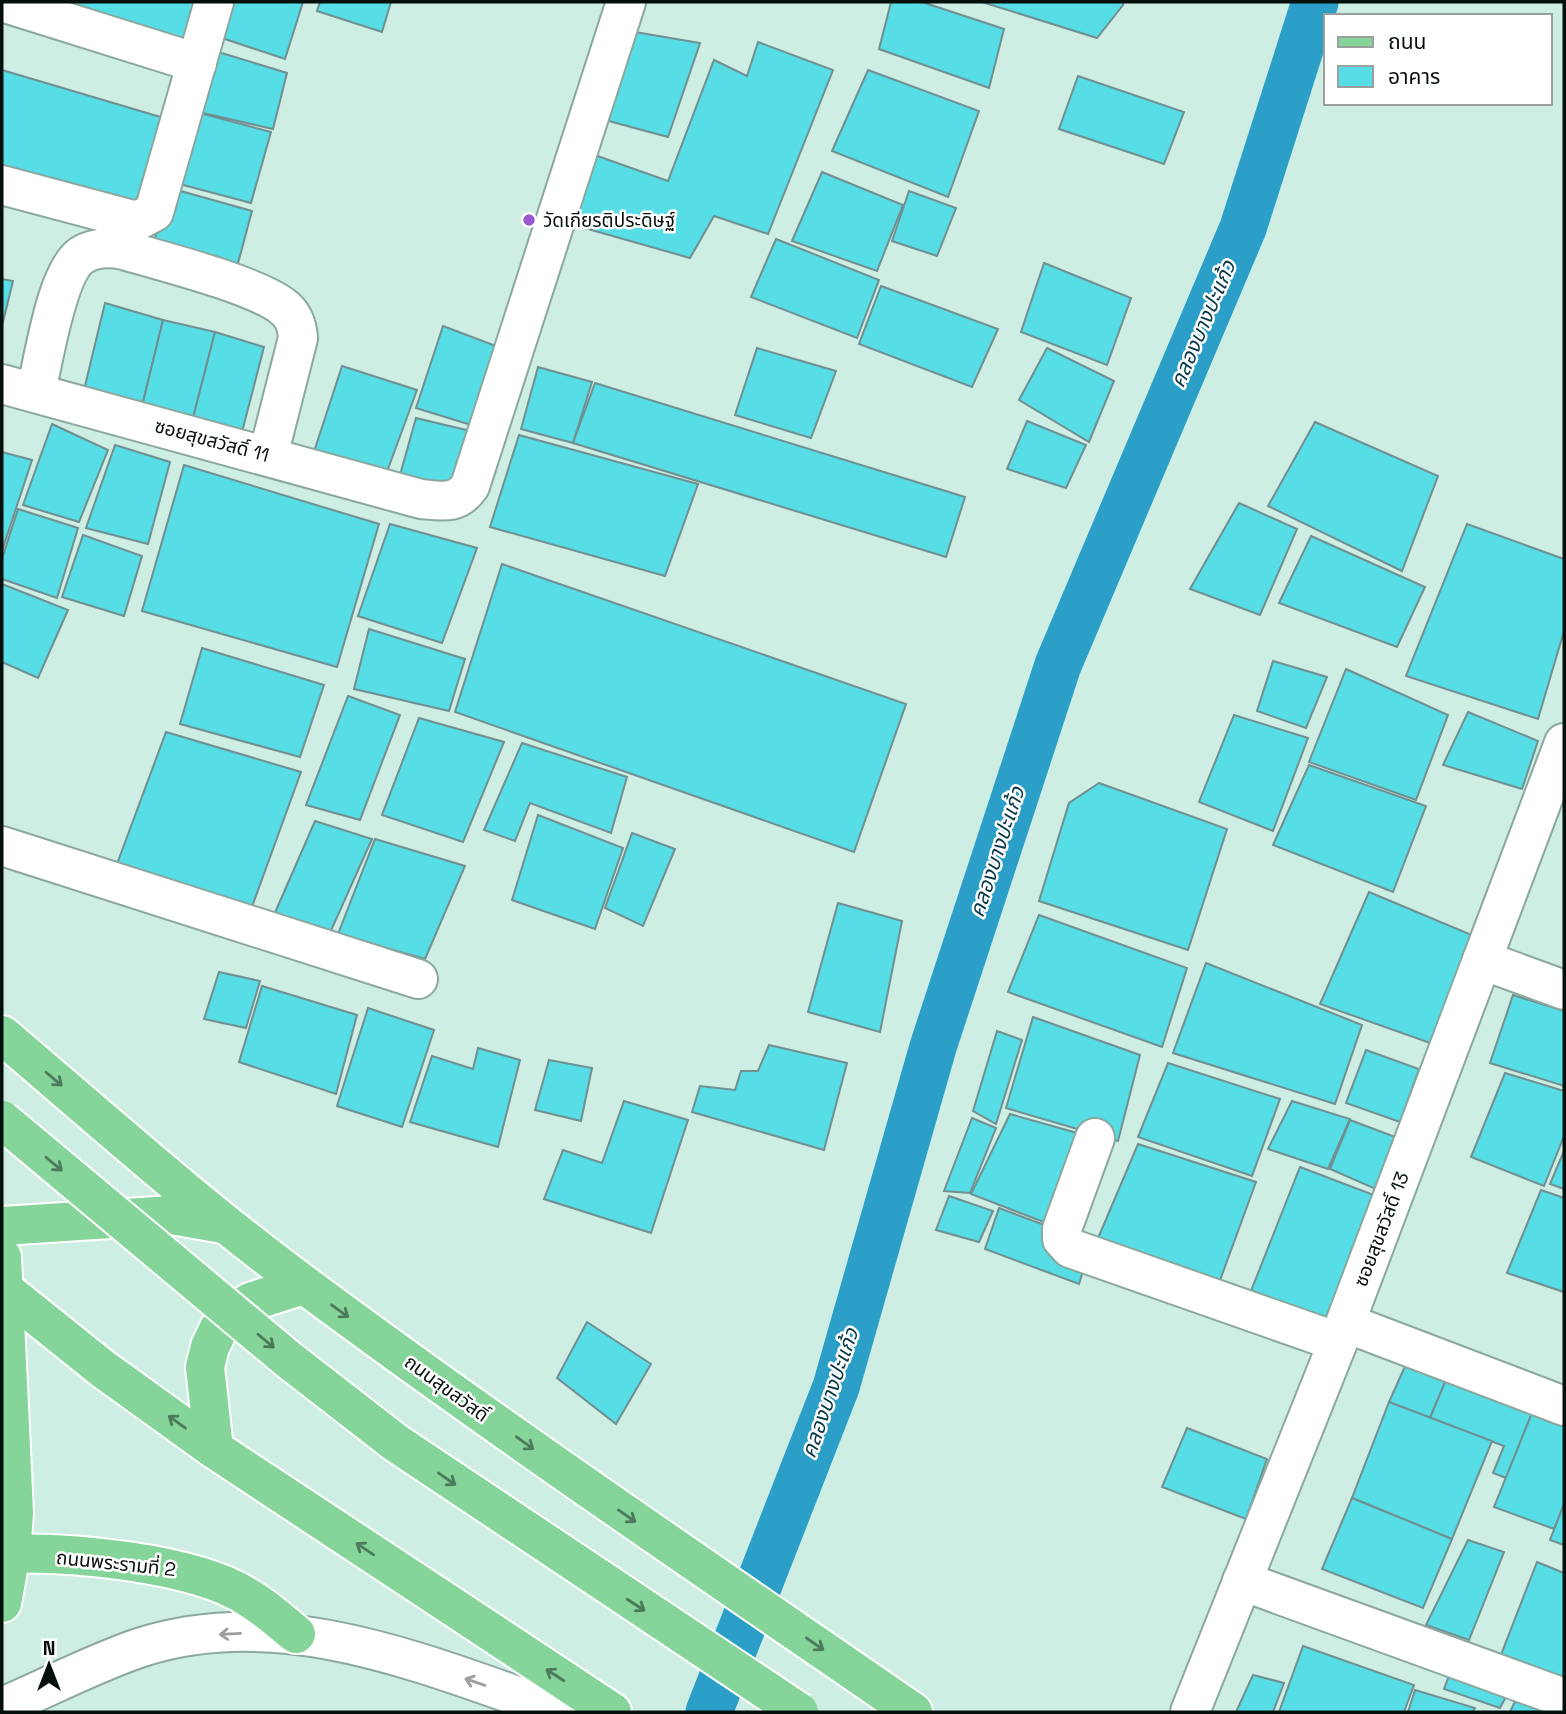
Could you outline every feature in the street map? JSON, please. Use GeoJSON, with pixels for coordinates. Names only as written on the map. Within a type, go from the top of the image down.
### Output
{"type":"FeatureCollection","features":[{"type":"Feature","properties":{"kind":"main road","name":"ถนนสุขสวัสดิ์"},"geometry":{"type":"LineString","coordinates":[[2,1035],[227,1224],[304,1285],[571,1477],[914,1712]]}},
{"type":"Feature","properties":{"kind":"main road"},"geometry":{"type":"LineString","coordinates":[[2,1120],[289,1360],[396,1443],[799,1712]]}},
{"type":"Feature","properties":{"kind":"main road"},"geometry":{"type":"LineString","coordinates":[[2,1226],[172,1215],[227,1224]]}},
{"type":"Feature","properties":{"kind":"main road"},"geometry":{"type":"LineString","coordinates":[[3,1278],[103,1369],[214,1449],[612,1712]]}},
{"type":"Feature","properties":{"kind":"main road"},"geometry":{"type":"LineString","coordinates":[[2,1603],[8,1506],[3,1278]]}},
{"type":"Feature","properties":{"kind":"main road"},"geometry":{"type":"LineString","coordinates":[[214,1449],[205,1367],[219,1328],[250,1302],[304,1285]]}},
{"type":"Feature","properties":{"kind":"main road","name":"ถนนพระรามที่ 2"},"geometry":{"type":"LineString","coordinates":[[7,1554],[93,1559],[187,1571],[248,1596],[296,1634]]}},
{"type":"Feature","properties":{"kind":"street"},"geometry":{"type":"LineString","coordinates":[[2,2],[197,63]]}},
{"type":"Feature","properties":{"kind":"street"},"geometry":{"type":"LineString","coordinates":[[2,186],[137,221],[154,212],[214,2]]}},
{"type":"Feature","properties":{"kind":"street","name":"ซอยสุขสวัสดิ์ 11"},"geometry":{"type":"LineString","coordinates":[[19,388],[421,499],[449,502],[462,497],[470,486],[626,2]]}},
{"type":"Feature","properties":{"kind":"street"},"geometry":{"type":"LineString","coordinates":[[19,388],[65,274],[83,254],[109,247],[124,250],[260,295],[280,304],[297,323],[298,338],[268,456]]}},
{"type":"Feature","properties":{"kind":"street","name":"ซอยสุขสวัสดิ์ 13"},"geometry":{"type":"LineString","coordinates":[[1190,1712],[1342,1333],[1564,743]]}},
{"type":"Feature","properties":{"kind":"street"},"geometry":{"type":"LineString","coordinates":[[2,846],[418,979]]}},
{"type":"Feature","properties":{"kind":"street"},"geometry":{"type":"LineString","coordinates":[[1482,960],[1564,990]]}},
{"type":"Feature","properties":{"kind":"street"},"geometry":{"type":"LineString","coordinates":[[1095,1138],[1062,1229],[1062,1240],[1070,1248],[1564,1406]]}},
{"type":"Feature","properties":{"kind":"street"},"geometry":{"type":"LineString","coordinates":[[1242,1581],[1564,1698]]}},
{"type":"Feature","properties":{"kind":"street","name":"ถนนพระรามที่ 2"},"geometry":{"type":"LineString","coordinates":[[2,1707],[141,1648],[232,1633],[296,1634],[383,1650],[563,1712]]}},
{"type":"Feature","properties":{"kind":"building"},"geometry":{"type":"Polygon","coordinates":[[[2,2],[219,2],[197,63],[2,2]]]}},
{"type":"Feature","properties":{"kind":"building"},"geometry":{"type":"Polygon","coordinates":[[[224,2],[303,2],[285,59],[213,35],[224,2]]]}},
{"type":"Feature","properties":{"kind":"building"},"geometry":{"type":"Polygon","coordinates":[[[320,2],[391,2],[382,32],[317,11],[320,2]]]}},
{"type":"Feature","properties":{"kind":"building"},"geometry":{"type":"Polygon","coordinates":[[[891,2],[922,2],[1004,29],[989,88],[879,49],[891,2]]]}},
{"type":"Feature","properties":{"kind":"building"},"geometry":{"type":"Polygon","coordinates":[[[982,2],[1123,2],[1123,5],[1097,38],[982,2]]]}},
{"type":"Feature","properties":{"kind":"building"},"geometry":{"type":"Polygon","coordinates":[[[635,32],[700,43],[668,137],[605,120],[635,32]]]}},
{"type":"Feature","properties":{"kind":"building"},"geometry":{"type":"Polygon","coordinates":[[[758,42],[833,70],[768,234],[714,216],[690,258],[567,223],[592,154],[668,181],[714,60],[747,76],[758,42]]]}},
{"type":"Feature","properties":{"kind":"building"},"geometry":{"type":"Polygon","coordinates":[[[212,50],[287,73],[273,129],[185,109],[212,50]]]}},
{"type":"Feature","properties":{"kind":"building"},"geometry":{"type":"Polygon","coordinates":[[[2,70],[174,121],[151,231],[2,188],[2,70]]]}},
{"type":"Feature","properties":{"kind":"building"},"geometry":{"type":"Polygon","coordinates":[[[868,70],[979,111],[948,197],[832,151],[868,70]]]}},
{"type":"Feature","properties":{"kind":"building"},"geometry":{"type":"Polygon","coordinates":[[[1078,76],[1184,112],[1164,164],[1059,129],[1078,76]]]}},
{"type":"Feature","properties":{"kind":"building"},"geometry":{"type":"Polygon","coordinates":[[[185,109],[271,132],[251,203],[172,182],[185,109]]]}},
{"type":"Feature","properties":{"kind":"building"},"geometry":{"type":"Polygon","coordinates":[[[822,172],[903,205],[877,271],[792,241],[822,172]]]}},
{"type":"Feature","properties":{"kind":"building"},"geometry":{"type":"Polygon","coordinates":[[[170,188],[252,211],[237,267],[154,241],[170,188]]]}},
{"type":"Feature","properties":{"kind":"building"},"geometry":{"type":"Polygon","coordinates":[[[909,191],[956,208],[937,256],[892,241],[909,191]]]}},
{"type":"Feature","properties":{"kind":"building"},"geometry":{"type":"Polygon","coordinates":[[[776,239],[879,280],[857,338],[751,297],[776,239]]]}},
{"type":"Feature","properties":{"kind":"building"},"geometry":{"type":"Polygon","coordinates":[[[1044,263],[1131,298],[1107,365],[1021,332],[1044,263]]]}},
{"type":"Feature","properties":{"kind":"building"},"geometry":{"type":"Polygon","coordinates":[[[2,279],[13,281],[2,326],[2,279]]]}},
{"type":"Feature","properties":{"kind":"building"},"geometry":{"type":"Polygon","coordinates":[[[881,286],[998,329],[972,387],[859,344],[881,286]]]}},
{"type":"Feature","properties":{"kind":"building"},"geometry":{"type":"Polygon","coordinates":[[[105,303],[163,320],[142,406],[84,390],[105,303]]]}},
{"type":"Feature","properties":{"kind":"building"},"geometry":{"type":"Polygon","coordinates":[[[163,320],[215,332],[193,418],[142,406],[163,320]]]}},
{"type":"Feature","properties":{"kind":"building"},"geometry":{"type":"Polygon","coordinates":[[[443,326],[504,349],[481,428],[416,408],[443,326]]]}},
{"type":"Feature","properties":{"kind":"building"},"geometry":{"type":"Polygon","coordinates":[[[215,332],[264,347],[242,432],[193,418],[215,332]]]}},
{"type":"Feature","properties":{"kind":"building"},"geometry":{"type":"Polygon","coordinates":[[[757,348],[836,371],[811,438],[735,415],[757,348]]]}},
{"type":"Feature","properties":{"kind":"building"},"geometry":{"type":"Polygon","coordinates":[[[1047,348],[1114,381],[1089,442],[1019,400],[1047,348]]]}},
{"type":"Feature","properties":{"kind":"building"},"geometry":{"type":"Polygon","coordinates":[[[342,366],[417,390],[381,488],[309,467],[342,366]]]}},
{"type":"Feature","properties":{"kind":"building"},"geometry":{"type":"Polygon","coordinates":[[[538,367],[592,382],[573,443],[521,429],[538,367]]]}},
{"type":"Feature","properties":{"kind":"building"},"geometry":{"type":"Polygon","coordinates":[[[595,383],[965,497],[946,557],[573,443],[595,383]]]}},
{"type":"Feature","properties":{"kind":"building"},"geometry":{"type":"Polygon","coordinates":[[[416,418],[479,433],[462,497],[398,482],[416,418]]]}},
{"type":"Feature","properties":{"kind":"building"},"geometry":{"type":"Polygon","coordinates":[[[1027,421],[1086,445],[1066,488],[1007,469],[1027,421]]]}},
{"type":"Feature","properties":{"kind":"building"},"geometry":{"type":"Polygon","coordinates":[[[1315,422],[1438,476],[1402,571],[1268,506],[1315,422]]]}},
{"type":"Feature","properties":{"kind":"building"},"geometry":{"type":"Polygon","coordinates":[[[52,424],[108,450],[79,522],[23,505],[52,424]]]}},
{"type":"Feature","properties":{"kind":"building"},"geometry":{"type":"Polygon","coordinates":[[[519,435],[698,484],[665,576],[490,527],[519,435]]]}},
{"type":"Feature","properties":{"kind":"building"},"geometry":{"type":"Polygon","coordinates":[[[115,445],[170,462],[148,544],[86,528],[115,445]]]}},
{"type":"Feature","properties":{"kind":"building"},"geometry":{"type":"Polygon","coordinates":[[[2,452],[32,460],[2,551],[2,452]]]}},
{"type":"Feature","properties":{"kind":"building"},"geometry":{"type":"Polygon","coordinates":[[[184,465],[379,524],[337,667],[142,611],[184,465]]]}},
{"type":"Feature","properties":{"kind":"building"},"geometry":{"type":"Polygon","coordinates":[[[1239,503],[1297,529],[1260,615],[1190,589],[1239,503]]]}},
{"type":"Feature","properties":{"kind":"building"},"geometry":{"type":"Polygon","coordinates":[[[18,509],[78,528],[57,598],[2,579],[2,559],[18,509]]]}},
{"type":"Feature","properties":{"kind":"building"},"geometry":{"type":"Polygon","coordinates":[[[390,524],[477,548],[442,643],[358,616],[390,524]]]}},
{"type":"Feature","properties":{"kind":"building"},"geometry":{"type":"Polygon","coordinates":[[[1467,524],[1564,559],[1564,631],[1538,719],[1406,676],[1467,524]]]}},
{"type":"Feature","properties":{"kind":"building"},"geometry":{"type":"Polygon","coordinates":[[[83,535],[142,556],[124,616],[62,597],[83,535]]]}},
{"type":"Feature","properties":{"kind":"building"},"geometry":{"type":"Polygon","coordinates":[[[1311,536],[1425,587],[1397,647],[1279,603],[1311,536]]]}},
{"type":"Feature","properties":{"kind":"building"},"geometry":{"type":"Polygon","coordinates":[[[502,564],[906,704],[854,852],[455,712],[502,564]]]}},
{"type":"Feature","properties":{"kind":"building"},"geometry":{"type":"Polygon","coordinates":[[[2,584],[68,610],[38,678],[2,662],[2,584]]]}},
{"type":"Feature","properties":{"kind":"building"},"geometry":{"type":"Polygon","coordinates":[[[369,629],[465,659],[449,711],[354,689],[369,629]]]}},
{"type":"Feature","properties":{"kind":"building"},"geometry":{"type":"Polygon","coordinates":[[[202,648],[324,685],[300,757],[180,724],[202,648]]]}},
{"type":"Feature","properties":{"kind":"building"},"geometry":{"type":"Polygon","coordinates":[[[1273,661],[1327,677],[1306,728],[1257,711],[1273,661]]]}},
{"type":"Feature","properties":{"kind":"building"},"geometry":{"type":"Polygon","coordinates":[[[1346,669],[1448,715],[1416,800],[1309,762],[1346,669]]]}},
{"type":"Feature","properties":{"kind":"building"},"geometry":{"type":"Polygon","coordinates":[[[348,696],[400,715],[360,820],[306,805],[348,696]]]}},
{"type":"Feature","properties":{"kind":"building"},"geometry":{"type":"Polygon","coordinates":[[[1468,712],[1538,741],[1522,789],[1443,765],[1468,712]]]}},
{"type":"Feature","properties":{"kind":"building"},"geometry":{"type":"Polygon","coordinates":[[[1234,715],[1308,738],[1273,831],[1199,802],[1234,715]]]}},
{"type":"Feature","properties":{"kind":"building"},"geometry":{"type":"Polygon","coordinates":[[[419,718],[504,742],[463,842],[382,815],[419,718]]]}},
{"type":"Feature","properties":{"kind":"building"},"geometry":{"type":"Polygon","coordinates":[[[166,732],[301,772],[249,915],[114,872],[166,732]]]}},
{"type":"Feature","properties":{"kind":"building"},"geometry":{"type":"Polygon","coordinates":[[[522,743],[627,777],[611,833],[530,803],[515,841],[484,830],[522,743]]]}},
{"type":"Feature","properties":{"kind":"building"},"geometry":{"type":"Polygon","coordinates":[[[1309,765],[1426,806],[1393,892],[1273,845],[1309,765]]]}},
{"type":"Feature","properties":{"kind":"building"},"geometry":{"type":"Polygon","coordinates":[[[1099,783],[1227,829],[1188,950],[1039,901],[1069,803],[1099,783]]]}},
{"type":"Feature","properties":{"kind":"building"},"geometry":{"type":"Polygon","coordinates":[[[538,815],[623,848],[595,929],[512,900],[538,815]]]}},
{"type":"Feature","properties":{"kind":"building"},"geometry":{"type":"Polygon","coordinates":[[[315,821],[372,839],[329,935],[274,915],[315,821]]]}},
{"type":"Feature","properties":{"kind":"building"},"geometry":{"type":"Polygon","coordinates":[[[632,833],[675,849],[643,926],[605,908],[632,833]]]}},
{"type":"Feature","properties":{"kind":"building"},"geometry":{"type":"Polygon","coordinates":[[[375,839],[465,866],[425,959],[338,934],[375,839]]]}},
{"type":"Feature","properties":{"kind":"building"},"geometry":{"type":"Polygon","coordinates":[[[1369,892],[1474,936],[1433,1044],[1320,1004],[1369,892]]]}},
{"type":"Feature","properties":{"kind":"building"},"geometry":{"type":"Polygon","coordinates":[[[838,903],[902,921],[880,1032],[808,1012],[838,903]]]}},
{"type":"Feature","properties":{"kind":"building"},"geometry":{"type":"Polygon","coordinates":[[[1039,915],[1187,968],[1162,1047],[1008,992],[1039,915]]]}},
{"type":"Feature","properties":{"kind":"building"},"geometry":{"type":"Polygon","coordinates":[[[1206,963],[1362,1025],[1335,1104],[1173,1053],[1206,963]]]}},
{"type":"Feature","properties":{"kind":"building"},"geometry":{"type":"Polygon","coordinates":[[[219,972],[260,981],[246,1028],[204,1019],[219,972]]]}},
{"type":"Feature","properties":{"kind":"building"},"geometry":{"type":"Polygon","coordinates":[[[262,986],[357,1015],[336,1094],[239,1062],[262,986]]]}},
{"type":"Feature","properties":{"kind":"building"},"geometry":{"type":"Polygon","coordinates":[[[1513,995],[1564,1011],[1564,1086],[1490,1063],[1513,995]]]}},
{"type":"Feature","properties":{"kind":"building"},"geometry":{"type":"Polygon","coordinates":[[[368,1008],[434,1030],[402,1127],[337,1106],[368,1008]]]}},
{"type":"Feature","properties":{"kind":"building"},"geometry":{"type":"Polygon","coordinates":[[[1033,1017],[1140,1055],[1118,1141],[1006,1108],[1033,1017]]]}},
{"type":"Feature","properties":{"kind":"building"},"geometry":{"type":"Polygon","coordinates":[[[997,1031],[1022,1040],[996,1124],[973,1111],[997,1031]]]}},
{"type":"Feature","properties":{"kind":"building"},"geometry":{"type":"Polygon","coordinates":[[[769,1045],[847,1063],[824,1150],[692,1112],[700,1086],[735,1090],[741,1071],[758,1071],[769,1045]]]}},
{"type":"Feature","properties":{"kind":"building"},"geometry":{"type":"Polygon","coordinates":[[[478,1048],[520,1060],[498,1147],[410,1122],[432,1056],[473,1069],[478,1048]]]}},
{"type":"Feature","properties":{"kind":"building"},"geometry":{"type":"Polygon","coordinates":[[[1366,1050],[1419,1069],[1400,1122],[1346,1103],[1366,1050]]]}},
{"type":"Feature","properties":{"kind":"building"},"geometry":{"type":"Polygon","coordinates":[[[549,1060],[592,1068],[581,1121],[535,1110],[549,1060]]]}},
{"type":"Feature","properties":{"kind":"building"},"geometry":{"type":"Polygon","coordinates":[[[1168,1063],[1280,1099],[1252,1176],[1138,1137],[1168,1063]]]}},
{"type":"Feature","properties":{"kind":"building"},"geometry":{"type":"Polygon","coordinates":[[[1505,1073],[1564,1091],[1564,1136],[1544,1186],[1471,1157],[1505,1073]]]}},
{"type":"Feature","properties":{"kind":"building"},"geometry":{"type":"Polygon","coordinates":[[[624,1101],[688,1120],[651,1233],[544,1199],[563,1150],[602,1163],[624,1101]]]}},
{"type":"Feature","properties":{"kind":"building"},"geometry":{"type":"Polygon","coordinates":[[[1292,1101],[1350,1119],[1328,1169],[1268,1149],[1292,1101]]]}},
{"type":"Feature","properties":{"kind":"building"},"geometry":{"type":"Polygon","coordinates":[[[1010,1114],[1095,1138],[1062,1229],[971,1194],[1010,1114]]]}},
{"type":"Feature","properties":{"kind":"building"},"geometry":{"type":"Polygon","coordinates":[[[972,1118],[996,1128],[970,1193],[944,1191],[972,1118]]]}},
{"type":"Feature","properties":{"kind":"building"},"geometry":{"type":"Polygon","coordinates":[[[1350,1120],[1406,1141],[1387,1194],[1330,1169],[1350,1120]]]}},
{"type":"Feature","properties":{"kind":"building"},"geometry":{"type":"Polygon","coordinates":[[[1138,1144],[1256,1182],[1219,1283],[1096,1243],[1138,1144]]]}},
{"type":"Feature","properties":{"kind":"building"},"geometry":{"type":"Polygon","coordinates":[[[1564,1151],[1564,1189],[1550,1184],[1564,1151]]]}},
{"type":"Feature","properties":{"kind":"building"},"geometry":{"type":"Polygon","coordinates":[[[1300,1167],[1379,1197],[1330,1331],[1247,1301],[1300,1167]]]}},
{"type":"Feature","properties":{"kind":"building"},"geometry":{"type":"Polygon","coordinates":[[[1541,1190],[1564,1198],[1564,1292],[1507,1273],[1541,1190]]]}},
{"type":"Feature","properties":{"kind":"building"},"geometry":{"type":"Polygon","coordinates":[[[949,1196],[993,1211],[979,1242],[936,1230],[949,1196]]]}},
{"type":"Feature","properties":{"kind":"building"},"geometry":{"type":"Polygon","coordinates":[[[999,1208],[1092,1243],[1079,1284],[985,1249],[999,1208]]]}},
{"type":"Feature","properties":{"kind":"building"},"geometry":{"type":"Polygon","coordinates":[[[587,1322],[651,1364],[616,1424],[557,1378],[587,1322]]]}},
{"type":"Feature","properties":{"kind":"building"},"geometry":{"type":"Polygon","coordinates":[[[1406,1364],[1446,1380],[1430,1418],[1389,1402],[1406,1364]]]}},
{"type":"Feature","properties":{"kind":"building"},"geometry":{"type":"Polygon","coordinates":[[[1446,1380],[1532,1413],[1506,1478],[1493,1473],[1504,1446],[1430,1418],[1446,1380]]]}},
{"type":"Feature","properties":{"kind":"building"},"geometry":{"type":"Polygon","coordinates":[[[1389,1402],[1492,1441],[1452,1539],[1352,1498],[1389,1402]]]}},
{"type":"Feature","properties":{"kind":"building"},"geometry":{"type":"Polygon","coordinates":[[[1532,1413],[1564,1425],[1564,1504],[1554,1529],[1494,1507],[1532,1413]]]}},
{"type":"Feature","properties":{"kind":"building"},"geometry":{"type":"Polygon","coordinates":[[[1187,1428],[1267,1459],[1246,1519],[1162,1487],[1187,1428]]]}},
{"type":"Feature","properties":{"kind":"building"},"geometry":{"type":"Polygon","coordinates":[[[1352,1498],[1452,1539],[1423,1608],[1322,1569],[1352,1498]]]}},
{"type":"Feature","properties":{"kind":"building"},"geometry":{"type":"Polygon","coordinates":[[[1564,1504],[1564,1545],[1550,1540],[1564,1504]]]}},
{"type":"Feature","properties":{"kind":"building"},"geometry":{"type":"Polygon","coordinates":[[[1468,1540],[1504,1552],[1469,1640],[1426,1625],[1468,1540]]]}},
{"type":"Feature","properties":{"kind":"building"},"geometry":{"type":"Polygon","coordinates":[[[1537,1562],[1564,1573],[1564,1685],[1499,1660],[1537,1562]]]}},
{"type":"Feature","properties":{"kind":"building"},"geometry":{"type":"Polygon","coordinates":[[[1303,1646],[1414,1685],[1404,1712],[1279,1712],[1303,1646]]]}},
{"type":"Feature","properties":{"kind":"building"},"geometry":{"type":"Polygon","coordinates":[[[1452,1668],[1509,1691],[1500,1708],[1444,1689],[1452,1668]]]}},
{"type":"Feature","properties":{"kind":"building"},"geometry":{"type":"Polygon","coordinates":[[[1253,1675],[1284,1683],[1273,1712],[1236,1712],[1253,1675]]]}},
{"type":"Feature","properties":{"kind":"building"},"geometry":{"type":"Polygon","coordinates":[[[1415,1690],[1475,1708],[1473,1712],[1408,1712],[1415,1690]]]}},
{"type":"Feature","properties":{"kind":"building"},"geometry":{"type":"Polygon","coordinates":[[[1519,1693],[1564,1712],[1510,1712],[1519,1693]]]}},
{"type":"Feature","properties":{"kind":"waterway","name":"คลองบางปะแก้ว"},"geometry":{"type":"LineString","coordinates":[[709,1712],[836,1387],[933,1047],[1058,665],[1243,228],[1315,2]]}},
{"type":"Feature","properties":{"kind":"place","name":"วัดเกียรติประดิษฐ์"},"geometry":{"type":"Point","coordinates":[529,220]}}]}
